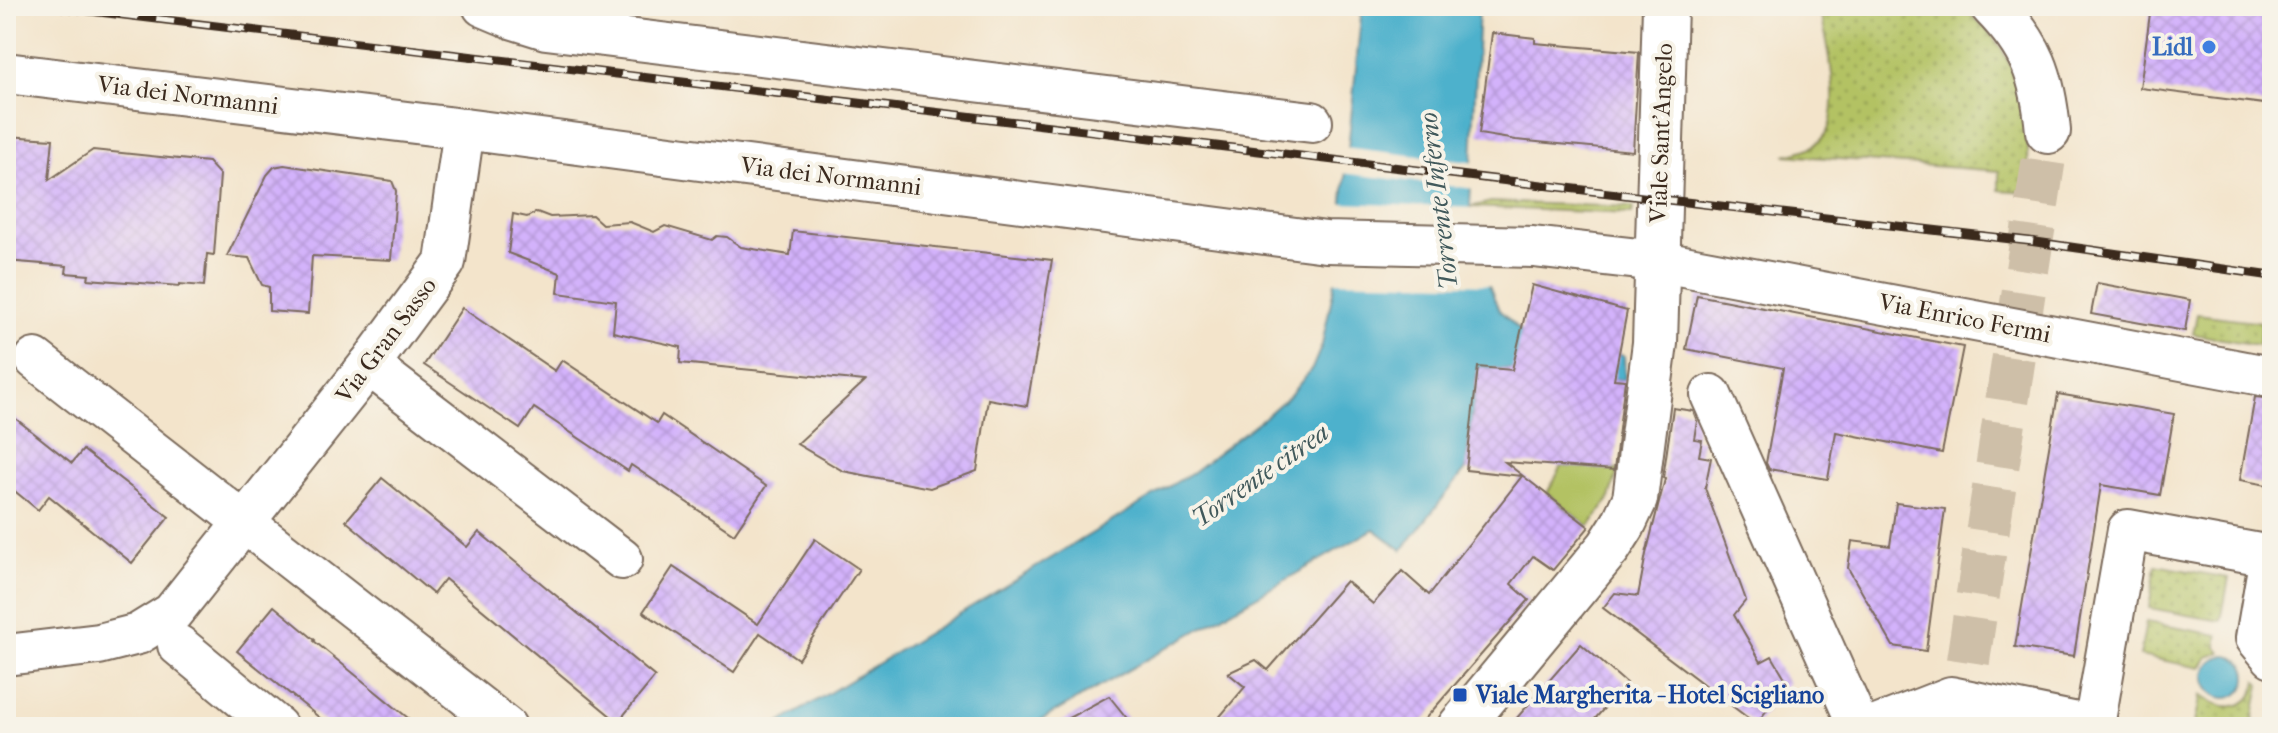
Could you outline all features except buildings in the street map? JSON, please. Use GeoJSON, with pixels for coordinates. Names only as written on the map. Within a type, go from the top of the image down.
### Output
{"type":"FeatureCollection","features":[{"type":"Feature","properties":{"kind":"main road","name":"Viale Sant'Angelo"},"geometry":{"type":"LineString","coordinates":[[1460,727],[1609,547],[1635,499],[1655,343],[1665,6]]}},
{"type":"Feature","properties":{"kind":"main road"},"geometry":{"type":"LineString","coordinates":[[1993,6],[2017,33],[2035,65],[2045,98],[2048,131]]}},
{"type":"Feature","properties":{"kind":"street"},"geometry":{"type":"LineString","coordinates":[[483,6],[546,29],[1312,122]]}},
{"type":"Feature","properties":{"kind":"street","name":"Via dei Normanni"},"geometry":{"type":"LineString","coordinates":[[6,73],[464,129],[1326,242],[1533,247],[1657,261]]}},
{"type":"Feature","properties":{"kind":"street","name":"Via Gran Sasso"},"geometry":{"type":"LineString","coordinates":[[6,655],[99,644],[138,634],[172,613],[369,365],[445,262],[464,129]]}},
{"type":"Feature","properties":{"kind":"street","name":"Via Enrico Fermi"},"geometry":{"type":"LineString","coordinates":[[1657,261],[2272,377]]}},
{"type":"Feature","properties":{"kind":"street"},"geometry":{"type":"LineString","coordinates":[[35,359],[506,727]]}},
{"type":"Feature","properties":{"kind":"street"},"geometry":{"type":"LineString","coordinates":[[369,365],[622,559]]}},
{"type":"Feature","properties":{"kind":"street"},"geometry":{"type":"LineString","coordinates":[[1711,395],[1859,727]]}},
{"type":"Feature","properties":{"kind":"street"},"geometry":{"type":"LineString","coordinates":[[1874,727],[1951,697],[2095,727],[2128,530],[2271,556],[2256,638],[2272,657]]}},
{"type":"Feature","properties":{"kind":"street"},"geometry":{"type":"LineString","coordinates":[[178,645],[277,727]]}},
{"type":"Feature","properties":{"kind":"green space"},"geometry":{"type":"Polygon","coordinates":[[[1818,6],[1960,6],[1978,21],[2001,49],[2018,87],[2027,128],[2028,192],[1999,190],[1999,171],[1785,155],[1799,152],[1820,141],[1828,130],[1832,115],[1832,76],[1818,6]]]}},
{"type":"Feature","properties":{"kind":"green space"},"geometry":{"type":"Polygon","coordinates":[[[1491,202],[1633,207],[1632,214],[1470,207],[1491,202]]]}},
{"type":"Feature","properties":{"kind":"green space"},"geometry":{"type":"Polygon","coordinates":[[[2197,314],[2263,322],[2258,345],[2193,334],[2197,314]]]}},
{"type":"Feature","properties":{"kind":"green space"},"geometry":{"type":"Polygon","coordinates":[[[1562,466],[1618,470],[1610,498],[1589,527],[1547,493],[1562,466]]]}},
{"type":"Feature","properties":{"kind":"green space"},"geometry":{"type":"Polygon","coordinates":[[[2156,565],[2229,578],[2221,621],[2149,608],[2156,565]]]}},
{"type":"Feature","properties":{"kind":"green space"},"geometry":{"type":"Polygon","coordinates":[[[2146,622],[2218,635],[2216,645],[2221,652],[2208,657],[2201,668],[2140,656],[2146,622]]]}},
{"type":"Feature","properties":{"kind":"green space"},"geometry":{"type":"Polygon","coordinates":[[[2257,681],[2260,685],[2252,727],[2194,727],[2201,695],[2218,704],[2235,706],[2249,699],[2257,681]]]}},
{"type":"Feature","properties":{"kind":"water"},"geometry":{"type":"Polygon","coordinates":[[[1362,6],[1479,6],[1470,207],[1485,275],[1499,310],[1521,331],[1624,356],[1625,380],[1478,367],[1466,469],[1402,550],[1374,529],[1029,727],[773,727],[1193,472],[1267,415],[1291,394],[1312,369],[1322,345],[1335,282],[1362,6]]]}},
{"type":"Feature","properties":{"kind":"water"},"geometry":{"type":"Polygon","coordinates":[[[2226,656],[2241,662],[2247,677],[2241,692],[2226,698],[2211,692],[2205,677],[2211,662],[2226,656]]]}},
{"type":"Feature","properties":{"kind":"pier"},"geometry":{"type":"Polygon","coordinates":[[[1343,147],[1476,163],[1475,189],[1341,173],[1343,147]]]}},
{"type":"Feature","properties":{"kind":"pier"},"geometry":{"type":"Polygon","coordinates":[[[1339,203],[1474,208],[1493,285],[1331,281],[1339,203]]]}},
{"type":"Feature","properties":{"kind":"tunnel"},"geometry":{"type":"LineString","coordinates":[[1958,727],[2048,131]]}},
{"type":"Feature","properties":{"kind":"railway"},"geometry":{"type":"LineString","coordinates":[[49,6],[2029,241],[2272,276]]}},
{"type":"Feature","properties":{"kind":"place","name":"Lidl"},"geometry":{"type":"Point","coordinates":[2209,47]}},
{"type":"Feature","properties":{"kind":"place","name":"Viale Margherita - Hotel Scigliano"},"geometry":{"type":"Point","coordinates":[1460,695]}},
{"type":"Feature","properties":{"kind":"water label","name":"Torrente Inferno"},"geometry":{"type":"Point","coordinates":[1438,201]}},
{"type":"Feature","properties":{"kind":"water label","name":"Torrente citrea"},"geometry":{"type":"Point","coordinates":[1260,475]}}]}
